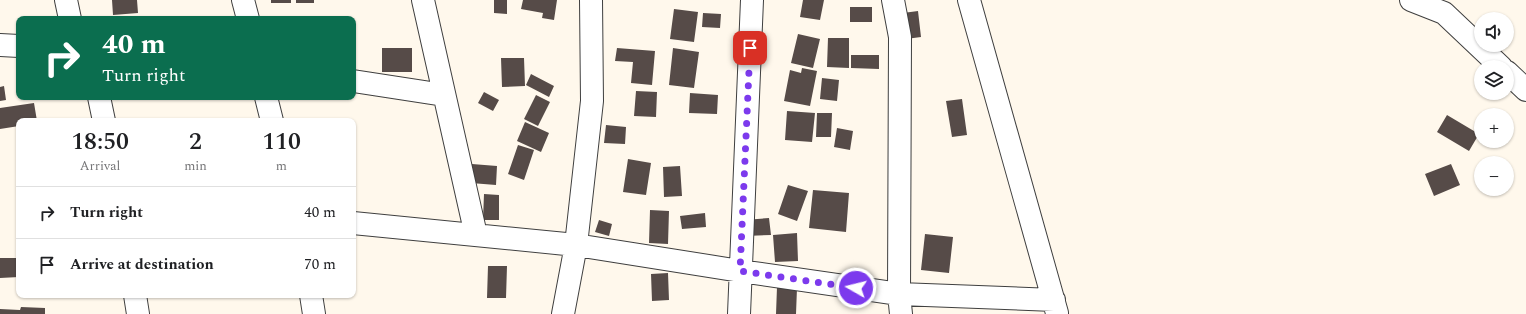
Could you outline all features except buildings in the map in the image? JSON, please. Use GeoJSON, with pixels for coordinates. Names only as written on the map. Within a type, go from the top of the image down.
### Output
{"type":"FeatureCollection","features":[{"type":"Feature","properties":{"kind":"street"},"geometry":{"type":"LineString","coordinates":[[66,0],[69,16]]}},
{"type":"Feature","properties":{"kind":"street"},"geometry":{"type":"LineString","coordinates":[[243,0],[247,16]]}},
{"type":"Feature","properties":{"kind":"street"},"geometry":{"type":"LineString","coordinates":[[423,0],[476,235]]}},
{"type":"Feature","properties":{"kind":"street"},"geometry":{"type":"LineString","coordinates":[[564,314],[576,245],[592,101],[591,0]]}},
{"type":"Feature","properties":{"kind":"street"},"geometry":{"type":"LineString","coordinates":[[739,314],[752,0]]}},
{"type":"Feature","properties":{"kind":"street"},"geometry":{"type":"LineString","coordinates":[[893,0],[900,37],[900,304]]}},
{"type":"Feature","properties":{"kind":"street"},"geometry":{"type":"LineString","coordinates":[[356,223],[576,245],[740,271],[900,304],[1056,307],[969,0]]}},
{"type":"Feature","properties":{"kind":"street"},"geometry":{"type":"LineString","coordinates":[[1411,0],[1444,13],[1494,60]]}},
{"type":"Feature","properties":{"kind":"street"},"geometry":{"type":"LineString","coordinates":[[0,45],[16,46]]}},
{"type":"Feature","properties":{"kind":"street"},"geometry":{"type":"LineString","coordinates":[[1514,79],[1526,90]]}},
{"type":"Feature","properties":{"kind":"street"},"geometry":{"type":"LineString","coordinates":[[356,82],[444,95]]}},
{"type":"Feature","properties":{"kind":"street"},"geometry":{"type":"LineString","coordinates":[[100,100],[104,118]]}},
{"type":"Feature","properties":{"kind":"street"},"geometry":{"type":"LineString","coordinates":[[267,100],[271,118]]}},
{"type":"Feature","properties":{"kind":"street"},"geometry":{"type":"LineString","coordinates":[[135,298],[138,314]]}},
{"type":"Feature","properties":{"kind":"street"},"geometry":{"type":"LineString","coordinates":[[311,298],[314,314]]}},
{"type":"Feature","properties":{"kind":"route"},"geometry":{"type":"LineString","coordinates":[[750,48],[740,271],[856,288]]}}]}
